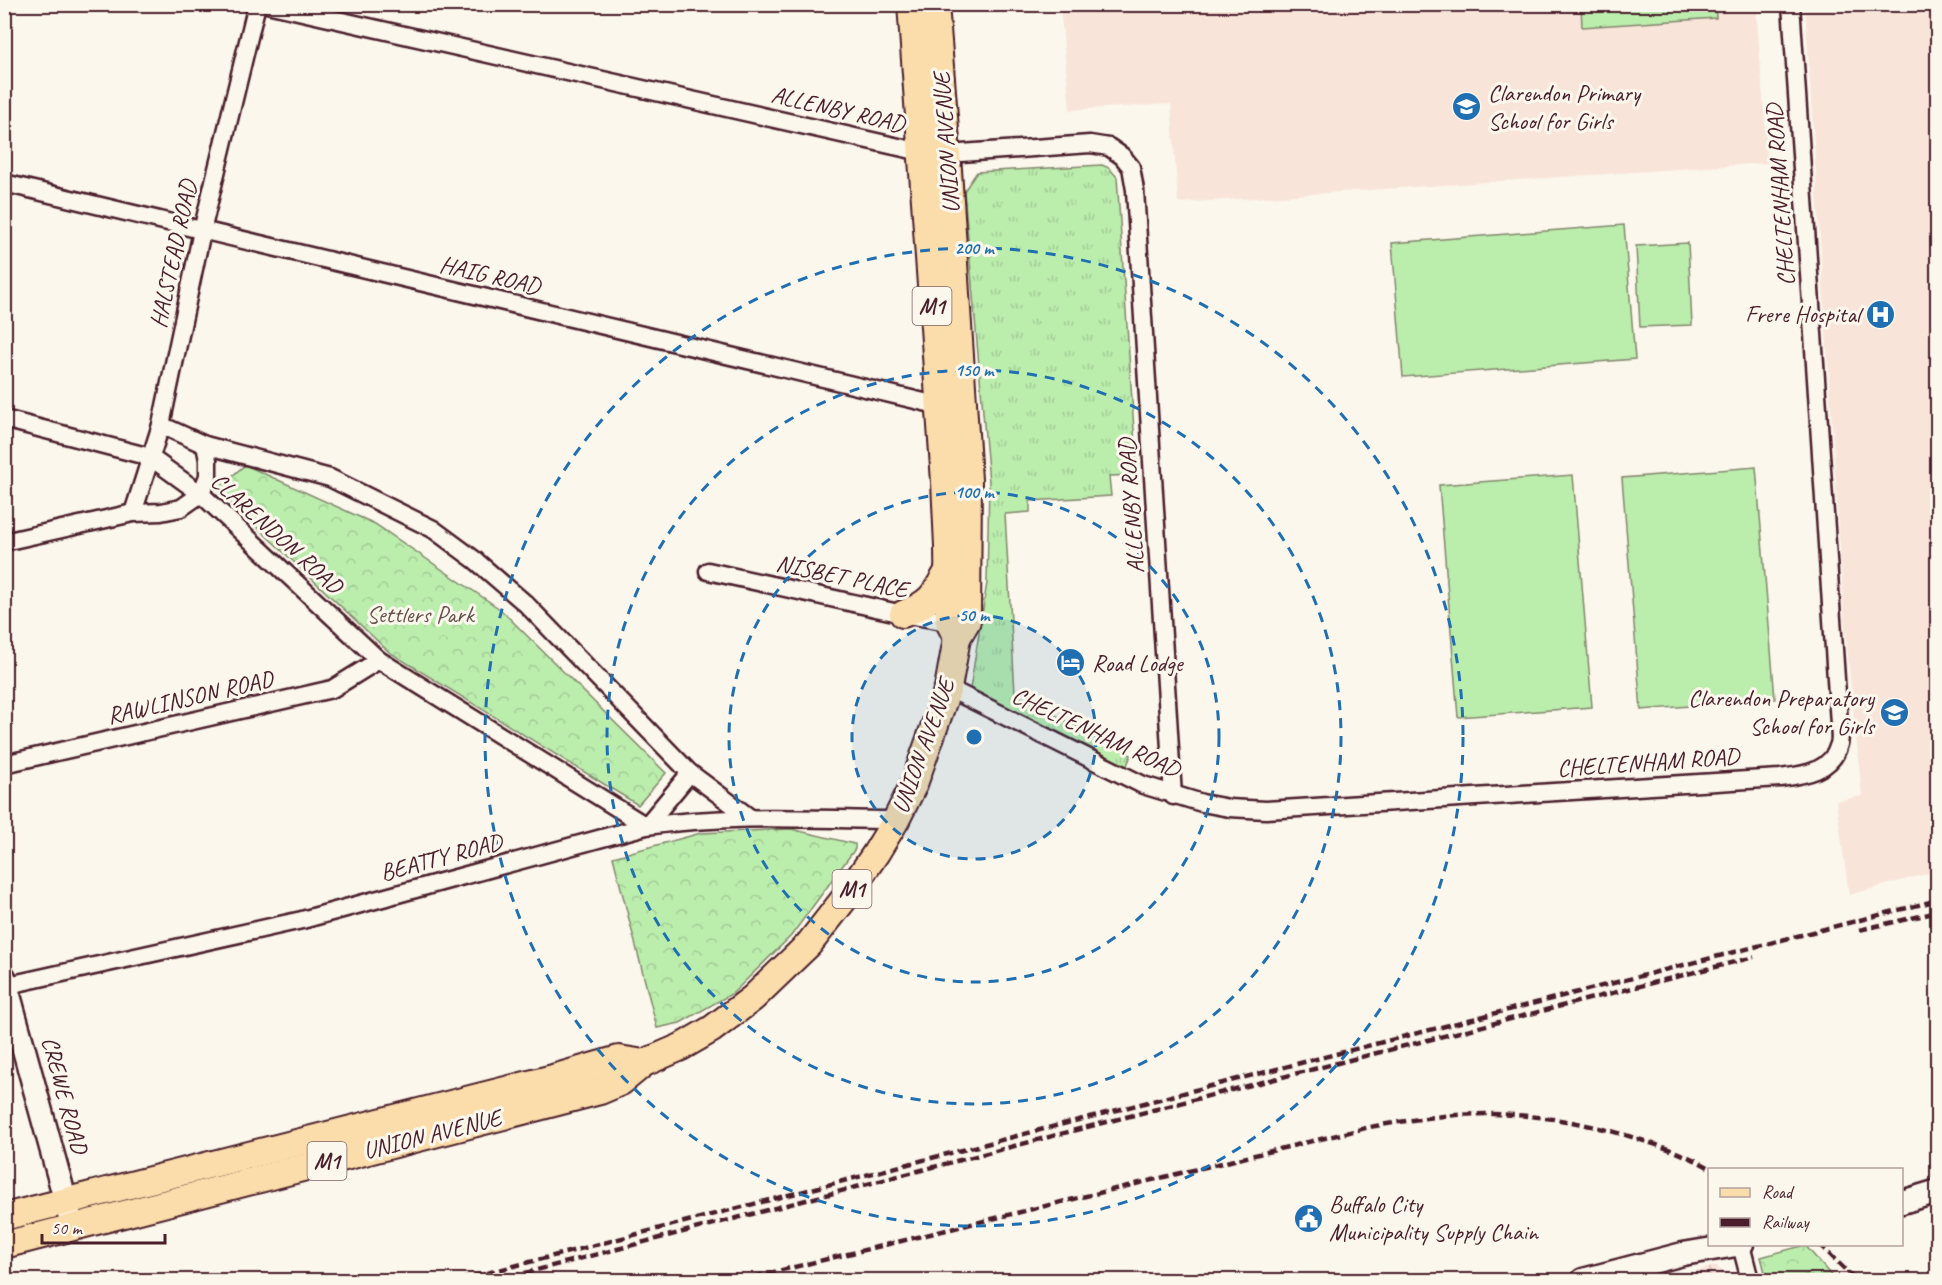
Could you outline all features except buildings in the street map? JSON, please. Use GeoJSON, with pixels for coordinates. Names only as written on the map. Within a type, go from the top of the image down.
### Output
{"type":"FeatureCollection","features":[{"type":"Feature","properties":{"kind":"main road","name":"UNION AVENUE"},"geometry":{"type":"LineString","coordinates":[[911,4],[948,571],[958,627]]}},
{"type":"Feature","properties":{"kind":"main road","name":"UNION AVENUE"},"geometry":{"type":"LineString","coordinates":[[4,1245],[600,1091],[621,1082],[644,1063],[681,1047],[712,1029],[753,999],[809,944],[848,894],[896,820],[914,784],[948,688],[958,627],[968,480],[935,4]]}},
{"type":"Feature","properties":{"kind":"main road"},"geometry":{"type":"LineString","coordinates":[[903,614],[923,606],[931,599],[948,571]]}},
{"type":"Feature","properties":{"kind":"main road","name":"UNION AVENUE"},"geometry":{"type":"LineString","coordinates":[[4,1217],[541,1081],[619,1059],[644,1063]]}},
{"type":"Feature","properties":{"kind":"street","name":"HALSTEAD ROAD"},"geometry":{"type":"LineString","coordinates":[[133,513],[161,424],[202,231],[257,4]]}},
{"type":"Feature","properties":{"kind":"street","name":"ALLENBY ROAD"},"geometry":{"type":"LineString","coordinates":[[267,4],[921,152],[947,154],[1090,144],[1109,147],[1122,156],[1131,167],[1136,214],[1173,796]]}},
{"type":"Feature","properties":{"kind":"street","name":"CHELTENHAM ROAD"},"geometry":{"type":"LineString","coordinates":[[948,688],[1143,786],[1173,796],[1229,808],[1266,810],[1780,778],[1808,774],[1822,768],[1833,756],[1839,743],[1839,724],[1791,4]]}},
{"type":"Feature","properties":{"kind":"street","name":"HAIG ROAD"},"geometry":{"type":"LineString","coordinates":[[4,183],[939,407],[964,411]]}},
{"type":"Feature","properties":{"kind":"street","name":"CLARENDON ROAD"},"geometry":{"type":"LineString","coordinates":[[4,419],[150,457],[201,494],[379,660],[646,826]]}},
{"type":"Feature","properties":{"kind":"street","name":"CLARENDON ROAD"},"geometry":{"type":"LineString","coordinates":[[161,424],[205,445],[330,478],[433,529],[475,560],[526,604],[690,773],[749,818]]}},
{"type":"Feature","properties":{"kind":"street"},"geometry":{"type":"LineString","coordinates":[[4,542],[133,513],[161,512],[180,508],[201,494],[207,476],[208,460],[205,445]]}},
{"type":"Feature","properties":{"kind":"street","name":"NISBET PLACE"},"geometry":{"type":"LineString","coordinates":[[708,571],[958,627]]}},
{"type":"Feature","properties":{"kind":"street","name":"RAWLINSON ROAD"},"geometry":{"type":"LineString","coordinates":[[4,764],[332,689],[379,660]]}},
{"type":"Feature","properties":{"kind":"street"},"geometry":{"type":"LineString","coordinates":[[646,826],[690,773]]}},
{"type":"Feature","properties":{"kind":"street","name":"BEATTY ROAD"},"geometry":{"type":"LineString","coordinates":[[5,983],[302,920],[646,826],[749,818],[896,820]]}},
{"type":"Feature","properties":{"kind":"street","name":"CREWE ROAD"},"geometry":{"type":"LineString","coordinates":[[5,983],[73,1227]]}},
{"type":"Feature","properties":{"kind":"street"},"geometry":{"type":"LineString","coordinates":[[1903,1202],[1938,1191]]}},
{"type":"Feature","properties":{"kind":"street"},"geometry":{"type":"LineString","coordinates":[[1583,1281],[1683,1254],[1735,1246]]}},
{"type":"Feature","properties":{"kind":"street"},"geometry":{"type":"LineString","coordinates":[[1741,1246],[1750,1281]]}},
{"type":"Feature","properties":{"kind":"shaded area","name":"Clarendon Primary School for Girls"},"geometry":{"type":"Polygon","coordinates":[[[1060,5],[1756,5],[1768,163],[1178,203],[1171,104],[1070,110],[1060,5]]]}},
{"type":"Feature","properties":{"kind":"shaded area","name":"Frere Hospital"},"geometry":{"type":"Polygon","coordinates":[[[1805,5],[1937,5],[1937,871],[1849,895],[1836,801],[1862,796],[1845,628],[1805,5]]]}},
{"type":"Feature","properties":{"kind":"shaded area"},"geometry":{"type":"Polygon","coordinates":[[[1716,1266],[1732,1280],[1661,1280],[1716,1266]]]}},
{"type":"Feature","properties":{"kind":"green space"},"geometry":{"type":"Polygon","coordinates":[[[1581,5],[1715,5],[1716,18],[1582,27],[1581,5]]]}},
{"type":"Feature","properties":{"kind":"green space"},"geometry":{"type":"Polygon","coordinates":[[[1102,165],[1109,168],[1117,177],[1137,475],[1109,476],[1111,496],[1030,501],[1030,512],[1005,514],[1015,694],[1131,755],[1126,768],[970,689],[987,583],[989,482],[964,191],[977,172],[1102,165]]]}},
{"type":"Feature","properties":{"kind":"green space"},"geometry":{"type":"Polygon","coordinates":[[[1624,225],[1635,359],[1403,377],[1392,243],[1624,225]]]}},
{"type":"Feature","properties":{"kind":"green space"},"geometry":{"type":"Polygon","coordinates":[[[1688,243],[1692,325],[1640,327],[1636,246],[1688,243]]]}},
{"type":"Feature","properties":{"kind":"green space","name":"Settlers Park"},"geometry":{"type":"Polygon","coordinates":[[[245,465],[375,524],[500,609],[666,773],[638,805],[389,652],[217,489],[245,465]]]}},
{"type":"Feature","properties":{"kind":"green space"},"geometry":{"type":"Polygon","coordinates":[[[1756,467],[1775,699],[1641,710],[1622,478],[1756,467]]]}},
{"type":"Feature","properties":{"kind":"green space"},"geometry":{"type":"Polygon","coordinates":[[[1573,475],[1592,707],[1458,717],[1439,485],[1573,475]]]}},
{"type":"Feature","properties":{"kind":"green space"},"geometry":{"type":"Polygon","coordinates":[[[791,829],[855,844],[855,849],[791,936],[733,993],[680,1023],[657,1028],[613,857],[701,833],[791,829]]]}},
{"type":"Feature","properties":{"kind":"green space"},"geometry":{"type":"Polygon","coordinates":[[[1806,1246],[1835,1280],[1767,1280],[1761,1257],[1806,1246]]]}},
{"type":"Feature","properties":{"kind":"railway"},"geometry":{"type":"LineString","coordinates":[[460,1280],[1938,900]]}},
{"type":"Feature","properties":{"kind":"railway"},"geometry":{"type":"LineString","coordinates":[[1859,930],[1938,912]]}},
{"type":"Feature","properties":{"kind":"railway"},"geometry":{"type":"LineString","coordinates":[[498,1280],[1754,957]]}},
{"type":"Feature","properties":{"kind":"railway"},"geometry":{"type":"LineString","coordinates":[[741,1280],[1370,1127],[1434,1117],[1503,1114],[1573,1122],[1660,1146],[1710,1168]]}},
{"type":"Feature","properties":{"kind":"railway"},"geometry":{"type":"LineString","coordinates":[[1821,1246],[1856,1280]]}},
{"type":"Feature","properties":{"kind":"place","name":"Clarendon Primary School for Girls"},"geometry":{"type":"Point","coordinates":[1467,107]}},
{"type":"Feature","properties":{"kind":"place","name":"Frere Hospital"},"geometry":{"type":"Point","coordinates":[1881,314]}},
{"type":"Feature","properties":{"kind":"place","name":"Road Lodge"},"geometry":{"type":"Point","coordinates":[1071,663]}},
{"type":"Feature","properties":{"kind":"place","name":"Clarendon Preparatory School for Girls"},"geometry":{"type":"Point","coordinates":[1895,712]}},
{"type":"Feature","properties":{"kind":"place","name":"Buffalo City Municipality Supply Chain"},"geometry":{"type":"Point","coordinates":[1308,1218]}}]}
